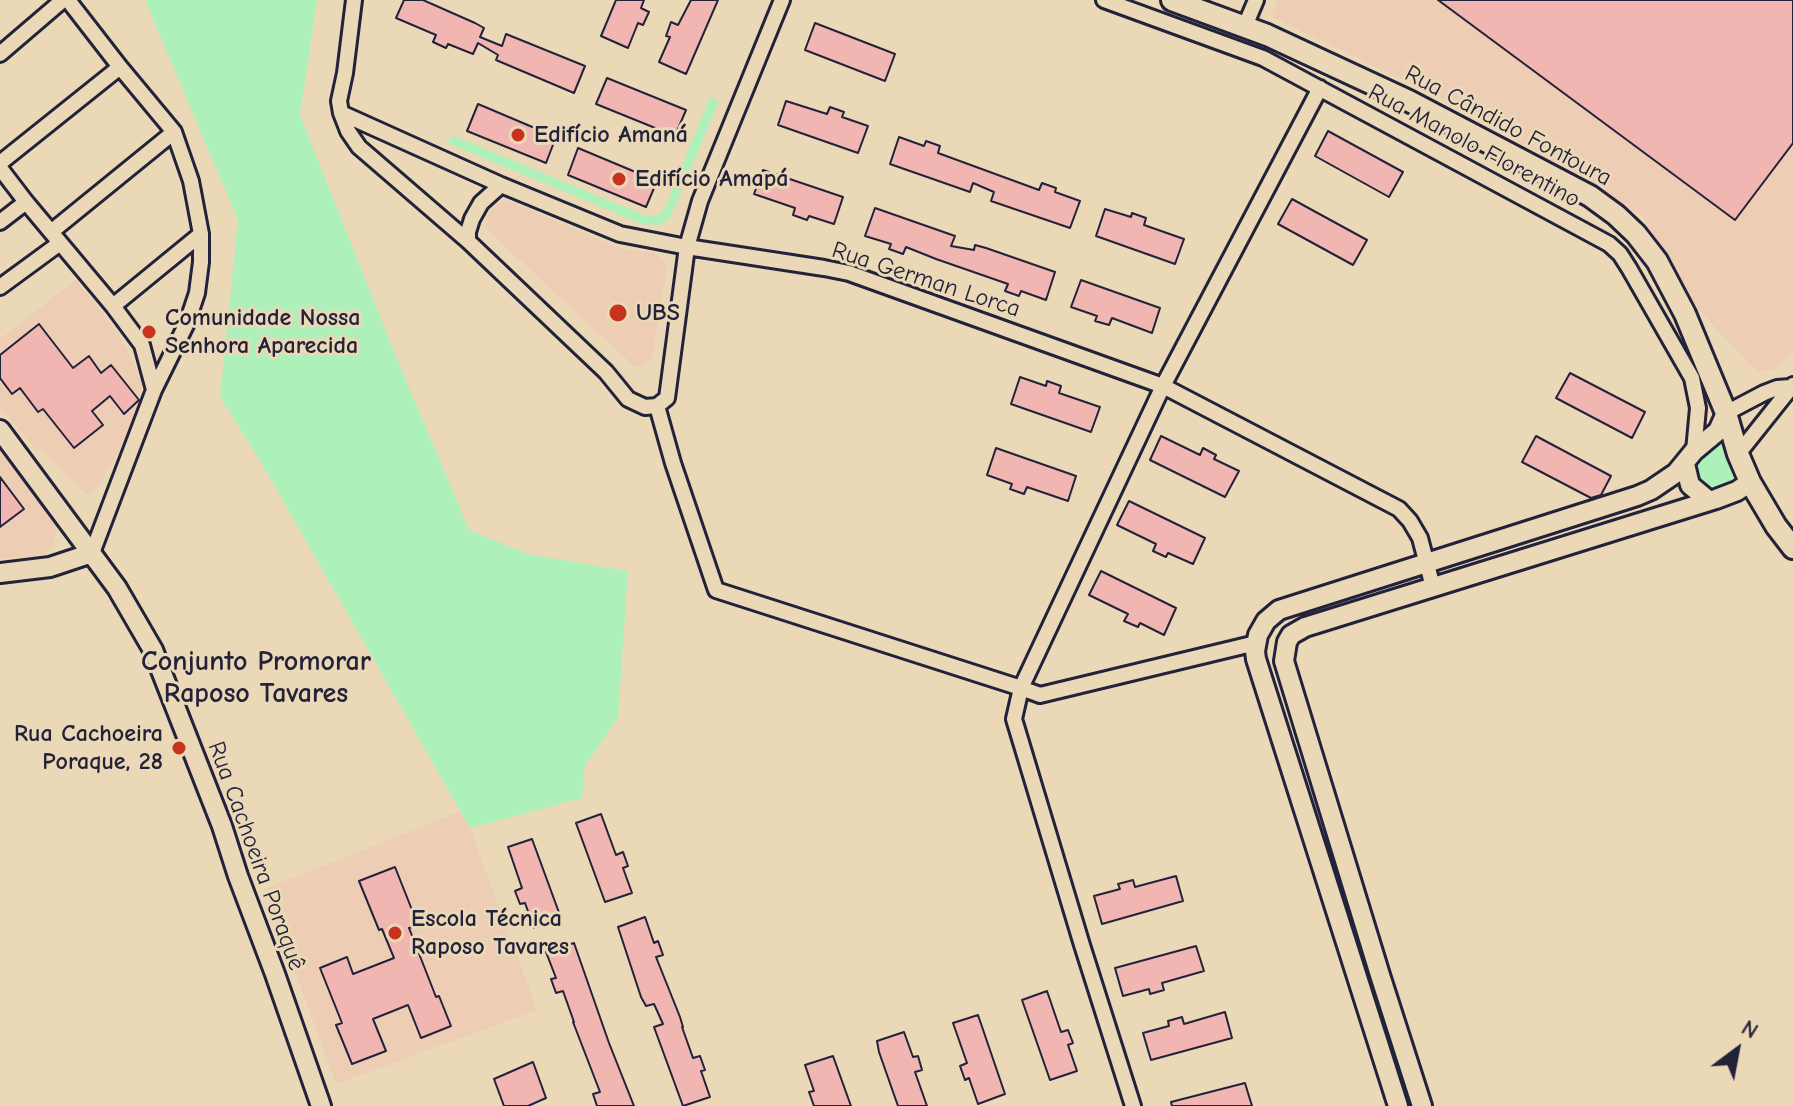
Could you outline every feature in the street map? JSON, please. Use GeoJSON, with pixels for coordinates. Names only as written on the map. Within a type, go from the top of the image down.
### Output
{"type":"FeatureCollection","features":[{"type":"Feature","properties":{"kind":"main road","name":"Rua Cândido Fontoura"},"geometry":{"type":"LineString","coordinates":[[1172,0],[1245,26],[1409,101],[1590,196],[1616,215],[1657,261],[1685,314],[1726,413],[1750,482],[1793,548]]}},
{"type":"Feature","properties":{"kind":"street"},"geometry":{"type":"LineString","coordinates":[[0,54],[66,0],[174,132],[191,181],[201,234],[197,293],[187,323],[154,390],[92,553],[50,567],[0,573]]}},
{"type":"Feature","properties":{"kind":"street"},"geometry":{"type":"LineString","coordinates":[[354,0],[339,101],[348,131],[359,147],[468,241],[606,372],[628,399],[645,407],[657,406],[667,398],[687,247],[700,201],[782,0]]}},
{"type":"Feature","properties":{"kind":"street","name":"Rua Manolo Florentino"},"geometry":{"type":"LineString","coordinates":[[1104,0],[1263,58],[1609,244],[1620,254],[1692,378],[1698,408],[1689,458]]}},
{"type":"Feature","properties":{"kind":"street"},"geometry":{"type":"LineString","coordinates":[[1245,26],[1256,0]]}},
{"type":"Feature","properties":{"kind":"street"},"geometry":{"type":"LineString","coordinates":[[120,67],[0,166],[142,345],[154,390]]}},
{"type":"Feature","properties":{"kind":"street"},"geometry":{"type":"LineString","coordinates":[[1133,1106],[1014,719],[1021,688],[1163,386],[1320,88]]}},
{"type":"Feature","properties":{"kind":"street","name":"Rua German Lorca"},"geometry":{"type":"LineString","coordinates":[[341,113],[620,234],[849,273],[1163,386],[1392,505],[1416,529],[1433,587]]}},
{"type":"Feature","properties":{"kind":"street"},"geometry":{"type":"LineString","coordinates":[[0,287],[174,132]]}},
{"type":"Feature","properties":{"kind":"street"},"geometry":{"type":"LineString","coordinates":[[468,241],[472,219],[481,203],[501,185]]}},
{"type":"Feature","properties":{"kind":"street"},"geometry":{"type":"LineString","coordinates":[[0,222],[26,202]]}},
{"type":"Feature","properties":{"kind":"street"},"geometry":{"type":"LineString","coordinates":[[113,306],[201,234]]}},
{"type":"Feature","properties":{"kind":"street"},"geometry":{"type":"LineString","coordinates":[[1750,482],[1737,491],[1305,627],[1291,635],[1285,648],[1284,661],[1421,1103],[1400,1106],[1256,659],[1258,635],[1266,621],[1279,610],[1637,496],[1664,482],[1718,431],[1726,413],[1764,393],[1792,386]]}},
{"type":"Feature","properties":{"kind":"street"},"geometry":{"type":"LineString","coordinates":[[1738,454],[1792,386]]}},
{"type":"Feature","properties":{"kind":"street"},"geometry":{"type":"LineString","coordinates":[[657,406],[716,590],[1040,695],[1256,643]]}},
{"type":"Feature","properties":{"kind":"street","name":"Rua Cachoeira Poraquê"},"geometry":{"type":"LineString","coordinates":[[0,430],[123,597],[153,650],[222,826],[321,1106]]}},
{"type":"Feature","properties":{"kind":"street"},"geometry":{"type":"LineString","coordinates":[[1689,458],[1690,485],[1708,500]]}},
{"type":"Feature","properties":{"kind":"street"},"geometry":{"type":"LineString","coordinates":[[1358,983],[1380,975]]}},
{"type":"Feature","properties":{"kind":"shaded area"},"geometry":{"type":"Polygon","coordinates":[[[1278,0],[1793,0],[1793,352],[1775,369],[1757,372],[1693,304],[1642,216],[1480,118],[1271,16],[1278,0]]]}},
{"type":"Feature","properties":{"kind":"shaded area","name":"UBS"},"geometry":{"type":"Polygon","coordinates":[[[509,201],[621,249],[654,253],[661,257],[667,266],[652,360],[641,367],[634,366],[491,233],[486,227],[486,218],[501,202],[509,201]]]}},
{"type":"Feature","properties":{"kind":"shaded area"},"geometry":{"type":"Polygon","coordinates":[[[76,280],[118,333],[141,381],[142,401],[118,453],[95,491],[88,494],[40,449],[37,452],[0,406],[0,339],[76,280]]]}},
{"type":"Feature","properties":{"kind":"shaded area"},"geometry":{"type":"Polygon","coordinates":[[[0,448],[54,518],[57,528],[54,546],[42,555],[0,559],[0,448]]]}},
{"type":"Feature","properties":{"kind":"shaded area","name":"Escola Técnica Raposo Tavares"},"geometry":{"type":"Polygon","coordinates":[[[461,811],[537,1010],[336,1084],[265,889],[461,811]]]}},
{"type":"Feature","properties":{"kind":"green space"},"geometry":{"type":"Polygon","coordinates":[[[145,0],[317,0],[300,115],[469,530],[527,554],[628,571],[618,718],[585,765],[582,798],[470,828],[262,464],[220,397],[238,220],[145,0]]]}},
{"type":"Feature","properties":{"kind":"green space"},"geometry":{"type":"Polygon","coordinates":[[[710,97],[719,101],[673,211],[669,219],[659,225],[642,224],[448,143],[452,135],[646,216],[656,216],[663,212],[710,97]]]}},
{"type":"Feature","properties":{"kind":"green space"},"geometry":{"type":"Polygon","coordinates":[[[1721,442],[1738,479],[1721,489],[1710,489],[1698,479],[1696,464],[1702,455],[1721,442]]]}},
{"type":"Feature","properties":{"kind":"building"},"geometry":{"type":"Polygon","coordinates":[[[404,0],[423,0],[475,23],[484,28],[480,37],[502,46],[506,34],[585,66],[574,93],[496,60],[498,55],[478,43],[473,54],[433,42],[436,35],[396,18],[404,0]]]}},
{"type":"Feature","properties":{"kind":"building"},"geometry":{"type":"Polygon","coordinates":[[[616,0],[644,0],[641,8],[649,12],[643,25],[638,23],[628,48],[601,36],[616,0]]]}},
{"type":"Feature","properties":{"kind":"building"},"geometry":{"type":"Polygon","coordinates":[[[691,0],[718,0],[686,74],[659,62],[670,37],[666,36],[671,22],[678,25],[691,0]]]}},
{"type":"Feature","properties":{"kind":"building"},"geometry":{"type":"Polygon","coordinates":[[[1438,0],[1793,0],[1793,143],[1735,220],[1438,0]]]}},
{"type":"Feature","properties":{"kind":"building"},"geometry":{"type":"Polygon","coordinates":[[[815,23],[895,54],[885,81],[805,50],[815,23]]]}},
{"type":"Feature","properties":{"kind":"building"},"geometry":{"type":"Polygon","coordinates":[[[607,78],[686,110],[675,136],[596,104],[607,78]]]}},
{"type":"Feature","properties":{"kind":"building"},"geometry":{"type":"Polygon","coordinates":[[[786,101],[827,114],[830,107],[844,112],[842,117],[868,126],[858,153],[778,125],[786,101]]]}},
{"type":"Feature","properties":{"kind":"building","name":"Edifício Amaná"},"geometry":{"type":"Polygon","coordinates":[[[478,104],[556,137],[546,163],[467,131],[478,104]]]}},
{"type":"Feature","properties":{"kind":"building"},"geometry":{"type":"Polygon","coordinates":[[[1328,131],[1403,172],[1389,197],[1315,156],[1328,131]]]}},
{"type":"Feature","properties":{"kind":"building"},"geometry":{"type":"Polygon","coordinates":[[[899,137],[924,146],[926,141],[940,146],[938,153],[1039,190],[1042,183],[1056,188],[1055,192],[1080,201],[1070,228],[991,201],[994,192],[973,183],[970,192],[890,164],[899,137]]]}},
{"type":"Feature","properties":{"kind":"building","name":"Edifício Amapá"},"geometry":{"type":"Polygon","coordinates":[[[578,148],[657,181],[646,207],[568,175],[578,148]]]}},
{"type":"Feature","properties":{"kind":"building"},"geometry":{"type":"Polygon","coordinates":[[[763,170],[843,197],[834,224],[809,216],[807,220],[793,215],[795,208],[754,194],[763,170]]]}},
{"type":"Feature","properties":{"kind":"building"},"geometry":{"type":"Polygon","coordinates":[[[1292,199],[1367,240],[1353,265],[1278,224],[1292,199]]]}},
{"type":"Feature","properties":{"kind":"building"},"geometry":{"type":"Polygon","coordinates":[[[875,208],[955,236],[951,246],[974,250],[975,245],[1055,272],[1046,300],[1021,291],[1019,296],[1005,291],[1008,284],[906,247],[903,254],[889,249],[891,244],[865,236],[875,208]]]}},
{"type":"Feature","properties":{"kind":"building"},"geometry":{"type":"Polygon","coordinates":[[[1105,209],[1146,218],[1144,225],[1184,239],[1175,264],[1096,236],[1105,209]]]}},
{"type":"Feature","properties":{"kind":"building"},"geometry":{"type":"Polygon","coordinates":[[[1081,280],[1160,308],[1152,333],[1112,318],[1109,325],[1095,321],[1097,316],[1071,307],[1081,280]]]}},
{"type":"Feature","properties":{"kind":"building"},"geometry":{"type":"Polygon","coordinates":[[[39,324],[73,368],[89,356],[101,373],[111,365],[139,400],[124,414],[110,396],[92,411],[103,425],[74,448],[43,409],[38,412],[20,388],[12,394],[0,378],[0,355],[39,324]]]}},
{"type":"Feature","properties":{"kind":"building"},"geometry":{"type":"Polygon","coordinates":[[[1570,373],[1645,412],[1632,438],[1556,398],[1570,373]]]}},
{"type":"Feature","properties":{"kind":"building"},"geometry":{"type":"Polygon","coordinates":[[[1020,377],[1046,386],[1047,381],[1061,386],[1059,393],[1100,407],[1091,432],[1011,404],[1020,377]]]}},
{"type":"Feature","properties":{"kind":"building"},"geometry":{"type":"Polygon","coordinates":[[[1161,436],[1200,455],[1203,448],[1216,455],[1214,459],[1239,471],[1225,497],[1150,460],[1161,436]]]}},
{"type":"Feature","properties":{"kind":"building"},"geometry":{"type":"Polygon","coordinates":[[[1536,436],[1611,476],[1601,495],[1591,498],[1522,462],[1536,436]]]}},
{"type":"Feature","properties":{"kind":"building"},"geometry":{"type":"Polygon","coordinates":[[[996,448],[1076,476],[1068,501],[1027,487],[1024,494],[1010,489],[1012,484],[987,475],[996,448]]]}},
{"type":"Feature","properties":{"kind":"building"},"geometry":{"type":"Polygon","coordinates":[[[0,477],[24,509],[0,527],[0,477]]]}},
{"type":"Feature","properties":{"kind":"building"},"geometry":{"type":"Polygon","coordinates":[[[1129,501],[1205,538],[1193,564],[1168,553],[1166,557],[1153,551],[1156,544],[1117,525],[1129,501]]]}},
{"type":"Feature","properties":{"kind":"building"},"geometry":{"type":"Polygon","coordinates":[[[1101,571],[1176,608],[1164,635],[1140,623],[1138,627],[1124,621],[1128,614],[1089,595],[1101,571]]]}},
{"type":"Feature","properties":{"kind":"building"},"geometry":{"type":"Polygon","coordinates":[[[601,814],[616,855],[623,852],[628,866],[623,868],[632,893],[605,902],[576,823],[601,814]]]}},
{"type":"Feature","properties":{"kind":"building"},"geometry":{"type":"Polygon","coordinates":[[[532,839],[561,918],[534,928],[525,903],[520,904],[515,891],[522,888],[508,847],[532,839]]]}},
{"type":"Feature","properties":{"kind":"building"},"geometry":{"type":"Polygon","coordinates":[[[395,867],[418,925],[409,928],[451,1026],[421,1038],[408,1005],[373,1019],[386,1051],[352,1064],[336,1025],[342,1023],[320,968],[347,957],[353,974],[394,958],[359,881],[395,867]]]}},
{"type":"Feature","properties":{"kind":"building"},"geometry":{"type":"Polygon","coordinates":[[[1176,876],[1183,901],[1102,924],[1094,896],[1120,889],[1118,884],[1133,880],[1135,887],[1176,876]]]}},
{"type":"Feature","properties":{"kind":"building"},"geometry":{"type":"Polygon","coordinates":[[[645,917],[654,943],[658,941],[663,955],[656,957],[693,1058],[700,1056],[705,1070],[701,1071],[710,1097],[683,1106],[654,1027],[663,1024],[654,1004],[646,1006],[641,997],[618,927],[645,917]]]}},
{"type":"Feature","properties":{"kind":"building"},"geometry":{"type":"Polygon","coordinates":[[[574,943],[634,1106],[597,1106],[593,1094],[600,1092],[563,991],[556,993],[551,979],[556,978],[546,952],[574,943]]]}},
{"type":"Feature","properties":{"kind":"building"},"geometry":{"type":"Polygon","coordinates":[[[1196,946],[1204,971],[1162,983],[1164,990],[1150,994],[1149,989],[1123,996],[1115,968],[1196,946]]]}},
{"type":"Feature","properties":{"kind":"building"},"geometry":{"type":"Polygon","coordinates":[[[1047,991],[1061,1032],[1068,1030],[1073,1043],[1068,1045],[1077,1071],[1050,1080],[1022,1000],[1047,991]]]}},
{"type":"Feature","properties":{"kind":"building"},"geometry":{"type":"Polygon","coordinates":[[[1225,1012],[1232,1038],[1151,1060],[1143,1033],[1169,1026],[1168,1021],[1182,1017],[1184,1024],[1225,1012]]]}},
{"type":"Feature","properties":{"kind":"building"},"geometry":{"type":"Polygon","coordinates":[[[978,1015],[1005,1094],[978,1104],[969,1078],[965,1080],[960,1066],[967,1063],[953,1023],[978,1015]]]}},
{"type":"Feature","properties":{"kind":"building"},"geometry":{"type":"Polygon","coordinates":[[[904,1032],[913,1057],[918,1056],[922,1070],[915,1072],[927,1106],[898,1106],[879,1052],[877,1041],[904,1032]]]}},
{"type":"Feature","properties":{"kind":"building"},"geometry":{"type":"Polygon","coordinates":[[[833,1056],[851,1106],[814,1106],[809,1092],[814,1091],[805,1065],[833,1056]]]}},
{"type":"Feature","properties":{"kind":"building"},"geometry":{"type":"Polygon","coordinates":[[[533,1062],[546,1098],[528,1106],[504,1106],[494,1079],[533,1062]]]}},
{"type":"Feature","properties":{"kind":"building"},"geometry":{"type":"Polygon","coordinates":[[[1245,1083],[1252,1106],[1172,1106],[1171,1102],[1245,1083]]]}},
{"type":"Feature","properties":{"kind":"place","name":"Edifício Amaná"},"geometry":{"type":"Point","coordinates":[518,135]}},
{"type":"Feature","properties":{"kind":"place","name":"Edifício Amapá"},"geometry":{"type":"Point","coordinates":[619,179]}},
{"type":"Feature","properties":{"kind":"place","name":"UBS"},"geometry":{"type":"Point","coordinates":[618,313]}},
{"type":"Feature","properties":{"kind":"place","name":"Comunidade Nossa Senhora Aparecida"},"geometry":{"type":"Point","coordinates":[149,332]}},
{"type":"Feature","properties":{"kind":"place","name":"Rua Cachoeira Poraque, 28"},"geometry":{"type":"Point","coordinates":[179,748]}},
{"type":"Feature","properties":{"kind":"place","name":"Escola Técnica Raposo Tavares"},"geometry":{"type":"Point","coordinates":[395,933]}},
{"type":"Feature","properties":{"kind":"district","name":"Conjunto Promorar Raposo Tavares"},"geometry":{"type":"Point","coordinates":[256,678]}}]}
